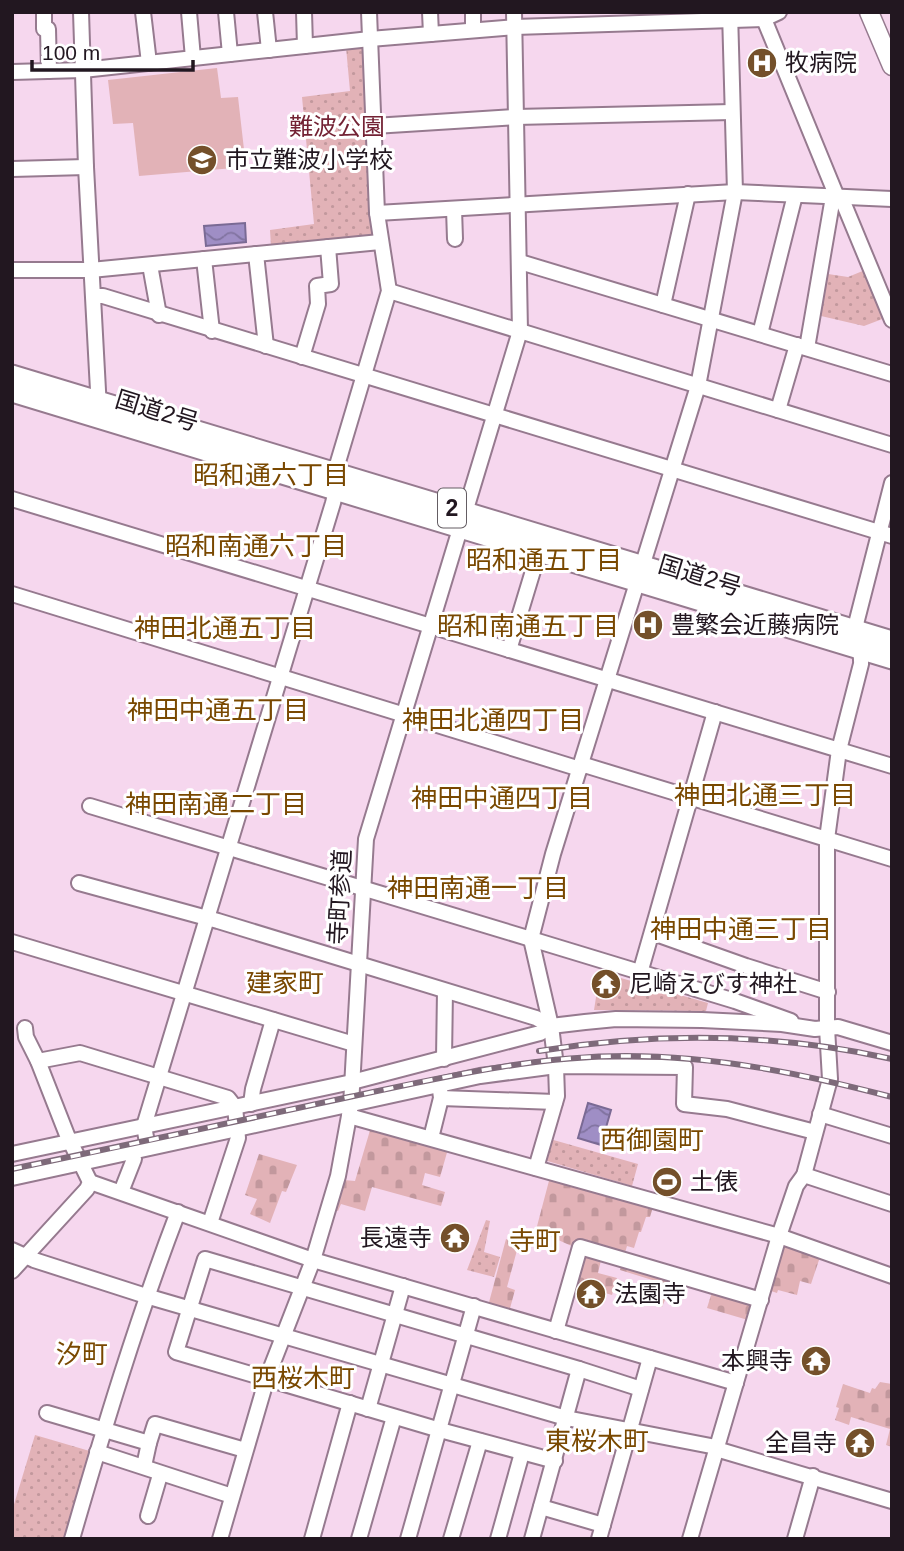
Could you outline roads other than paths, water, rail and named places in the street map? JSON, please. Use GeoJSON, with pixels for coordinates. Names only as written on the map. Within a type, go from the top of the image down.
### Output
{"type":"FeatureCollection","features":[{"type":"Feature","properties":{"kind":"highway","name":"国道2号"},"geometry":{"type":"LineString","coordinates":[[12,375],[99,410]]}},
{"type":"Feature","properties":{"kind":"highway","name":"国道2号"},"geometry":{"type":"LineString","coordinates":[[12,392],[99,410],[462,519],[639,574],[892,659]]}},
{"type":"Feature","properties":{"kind":"highway","name":"国道2号"},"geometry":{"type":"LineString","coordinates":[[462,519],[538,551],[639,574],[892,641]]}},
{"type":"Feature","properties":{"kind":"main road"},"geometry":{"type":"LineString","coordinates":[[869,12],[892,65]]}},
{"type":"Feature","properties":{"kind":"street"},"geometry":{"type":"LineString","coordinates":[[44,12],[44,29],[48,29],[48,71]]}},
{"type":"Feature","properties":{"kind":"street"},"geometry":{"type":"LineString","coordinates":[[81,12],[99,410]]}},
{"type":"Feature","properties":{"kind":"street"},"geometry":{"type":"LineString","coordinates":[[143,12],[149,63]]}},
{"type":"Feature","properties":{"kind":"street"},"geometry":{"type":"LineString","coordinates":[[189,12],[193,58]]}},
{"type":"Feature","properties":{"kind":"street"},"geometry":{"type":"LineString","coordinates":[[226,12],[230,54]]}},
{"type":"Feature","properties":{"kind":"street"},"geometry":{"type":"LineString","coordinates":[[265,12],[269,50]]}},
{"type":"Feature","properties":{"kind":"street"},"geometry":{"type":"LineString","coordinates":[[304,12],[305,46]]}},
{"type":"Feature","properties":{"kind":"street"},"geometry":{"type":"LineString","coordinates":[[148,1148],[144,1126],[307,589],[363,376],[389,291],[377,213],[369,12]]}},
{"type":"Feature","properties":{"kind":"street"},"geometry":{"type":"LineString","coordinates":[[430,12],[431,34]]}},
{"type":"Feature","properties":{"kind":"street"},"geometry":{"type":"LineString","coordinates":[[473,12],[474,30]]}},
{"type":"Feature","properties":{"kind":"street"},"geometry":{"type":"LineString","coordinates":[[12,72],[83,70],[474,30],[515,20],[730,16],[764,19],[779,12]]}},
{"type":"Feature","properties":{"kind":"street"},"geometry":{"type":"LineString","coordinates":[[536,1168],[555,1102],[556,1066],[551,1026],[531,939],[553,854],[698,386],[735,192],[730,16]]}},
{"type":"Feature","properties":{"kind":"street"},"geometry":{"type":"LineString","coordinates":[[764,19],[837,197],[892,320]]}},
{"type":"Feature","properties":{"kind":"street","name":"寺町参道"},"geometry":{"type":"LineString","coordinates":[[220,1539],[267,1378],[313,1260],[338,1176],[350,1110],[366,839],[520,331],[515,20]]}},
{"type":"Feature","properties":{"kind":"street"},"geometry":{"type":"LineString","coordinates":[[373,126],[516,117],[732,111]]}},
{"type":"Feature","properties":{"kind":"street"},"geometry":{"type":"LineString","coordinates":[[12,169],[86,167]]}},
{"type":"Feature","properties":{"kind":"street"},"geometry":{"type":"LineString","coordinates":[[377,213],[735,192],[892,199]]}},
{"type":"Feature","properties":{"kind":"street"},"geometry":{"type":"LineString","coordinates":[[663,305],[688,194]]}},
{"type":"Feature","properties":{"kind":"street"},"geometry":{"type":"LineString","coordinates":[[760,334],[795,195]]}},
{"type":"Feature","properties":{"kind":"street"},"geometry":{"type":"LineString","coordinates":[[778,410],[802,346],[837,197]]}},
{"type":"Feature","properties":{"kind":"street"},"geometry":{"type":"LineString","coordinates":[[454,209],[455,239]]}},
{"type":"Feature","properties":{"kind":"street"},"geometry":{"type":"LineString","coordinates":[[12,270],[91,270],[380,242]]}},
{"type":"Feature","properties":{"kind":"street"},"geometry":{"type":"LineString","coordinates":[[302,357],[318,304],[317,286],[331,284],[328,247]]}},
{"type":"Feature","properties":{"kind":"street"},"geometry":{"type":"LineString","coordinates":[[256,254],[266,346]]}},
{"type":"Feature","properties":{"kind":"street"},"geometry":{"type":"LineString","coordinates":[[204,259],[212,331]]}},
{"type":"Feature","properties":{"kind":"street"},"geometry":{"type":"LineString","coordinates":[[520,262],[892,374]]}},
{"type":"Feature","properties":{"kind":"street"},"geometry":{"type":"LineString","coordinates":[[150,265],[159,314]]}},
{"type":"Feature","properties":{"kind":"street"},"geometry":{"type":"LineString","coordinates":[[389,291],[892,445]]}},
{"type":"Feature","properties":{"kind":"street"},"geometry":{"type":"LineString","coordinates":[[94,296],[103,296],[885,534]]}},
{"type":"Feature","properties":{"kind":"street"},"geometry":{"type":"LineString","coordinates":[[690,1539],[779,1236],[796,1186],[804,1175],[830,1079],[827,1028],[827,839],[839,750],[861,664],[862,650],[855,631],[885,534],[892,483]]}},
{"type":"Feature","properties":{"kind":"street"},"geometry":{"type":"LineString","coordinates":[[12,499],[892,766]]}},
{"type":"Feature","properties":{"kind":"street"},"geometry":{"type":"LineString","coordinates":[[509,650],[538,551]]}},
{"type":"Feature","properties":{"kind":"street"},"geometry":{"type":"LineString","coordinates":[[12,594],[403,714],[892,859]]}},
{"type":"Feature","properties":{"kind":"street"},"geometry":{"type":"LineString","coordinates":[[640,973],[715,712]]}},
{"type":"Feature","properties":{"kind":"street"},"geometry":{"type":"LineString","coordinates":[[90,806],[784,1017],[802,1026]]}},
{"type":"Feature","properties":{"kind":"street"},"geometry":{"type":"LineString","coordinates":[[79,883],[208,918],[545,1021],[551,1026]]}},
{"type":"Feature","properties":{"kind":"street"},"geometry":{"type":"LineString","coordinates":[[653,933],[828,992]]}},
{"type":"Feature","properties":{"kind":"street"},"geometry":{"type":"LineString","coordinates":[[12,942],[354,1044]]}},
{"type":"Feature","properties":{"kind":"street"},"geometry":{"type":"LineString","coordinates":[[444,1059],[442,1050],[445,991]]}},
{"type":"Feature","properties":{"kind":"street"},"geometry":{"type":"LineString","coordinates":[[12,1154],[352,1082],[540,1033],[551,1026],[616,1019],[702,1020],[815,1029],[838,1027],[892,1043]]}},
{"type":"Feature","properties":{"kind":"street"},"geometry":{"type":"LineString","coordinates":[[251,1104],[273,1020]]}},
{"type":"Feature","properties":{"kind":"street"},"geometry":{"type":"LineString","coordinates":[[22,1032],[38,1061],[70,1142],[90,1182],[313,1260],[736,1383]]}},
{"type":"Feature","properties":{"kind":"street"},"geometry":{"type":"LineString","coordinates":[[38,1061],[80,1053],[228,1098],[235,1107],[238,1138],[210,1223]]}},
{"type":"Feature","properties":{"kind":"street"},"geometry":{"type":"LineString","coordinates":[[12,1178],[237,1129],[350,1110],[440,1091],[480,1076],[556,1066],[685,1067],[684,1104],[727,1109],[816,1132]]}},
{"type":"Feature","properties":{"kind":"street"},"geometry":{"type":"LineString","coordinates":[[440,1091],[555,1102]]}},
{"type":"Feature","properties":{"kind":"street"},"geometry":{"type":"LineString","coordinates":[[431,1138],[440,1091]]}},
{"type":"Feature","properties":{"kind":"street"},"geometry":{"type":"LineString","coordinates":[[350,1110],[431,1138],[779,1236],[892,1276]]}},
{"type":"Feature","properties":{"kind":"street"},"geometry":{"type":"LineString","coordinates":[[820,1114],[892,1136]]}},
{"type":"Feature","properties":{"kind":"street"},"geometry":{"type":"LineString","coordinates":[[121,1192],[134,1160],[131,1152]]}},
{"type":"Feature","properties":{"kind":"street"},"geometry":{"type":"LineString","coordinates":[[804,1175],[892,1204]]}},
{"type":"Feature","properties":{"kind":"street"},"geometry":{"type":"LineString","coordinates":[[12,1271],[87,1189],[90,1182]]}},
{"type":"Feature","properties":{"kind":"street"},"geometry":{"type":"LineString","coordinates":[[72,1539],[146,1296],[178,1212]]}},
{"type":"Feature","properties":{"kind":"street"},"geometry":{"type":"LineString","coordinates":[[556,1331],[580,1247],[761,1300]]}},
{"type":"Feature","properties":{"kind":"street"},"geometry":{"type":"LineString","coordinates":[[12,1250],[146,1296],[452,1386],[566,1418],[716,1447],[725,1452],[892,1501]]}},
{"type":"Feature","properties":{"kind":"street"},"geometry":{"type":"LineString","coordinates":[[555,1461],[394,1417],[176,1352],[205,1259],[640,1389]]}},
{"type":"Feature","properties":{"kind":"street"},"geometry":{"type":"LineString","coordinates":[[369,1409],[403,1286]]}},
{"type":"Feature","properties":{"kind":"street"},"geometry":{"type":"LineString","coordinates":[[408,1539],[474,1306]]}},
{"type":"Feature","properties":{"kind":"street"},"geometry":{"type":"LineString","coordinates":[[541,1507],[601,1532],[650,1358]]}},
{"type":"Feature","properties":{"kind":"street"},"geometry":{"type":"LineString","coordinates":[[532,1539],[579,1369]]}},
{"type":"Feature","properties":{"kind":"street"},"geometry":{"type":"LineString","coordinates":[[312,1539],[350,1403]]}},
{"type":"Feature","properties":{"kind":"street"},"geometry":{"type":"LineString","coordinates":[[47,1413],[149,1443]]}},
{"type":"Feature","properties":{"kind":"street"},"geometry":{"type":"LineString","coordinates":[[359,1539],[394,1417]]}},
{"type":"Feature","properties":{"kind":"street"},"geometry":{"type":"LineString","coordinates":[[232,1496],[143,1469],[149,1443],[155,1424],[245,1450]]}},
{"type":"Feature","properties":{"kind":"street"},"geometry":{"type":"LineString","coordinates":[[452,1539],[480,1441]]}},
{"type":"Feature","properties":{"kind":"street"},"geometry":{"type":"LineString","coordinates":[[97,1452],[144,1466]]}},
{"type":"Feature","properties":{"kind":"street"},"geometry":{"type":"LineString","coordinates":[[498,1539],[522,1453]]}},
{"type":"Feature","properties":{"kind":"street"},"geometry":{"type":"LineString","coordinates":[[148,1516],[160,1475]]}},
{"type":"Feature","properties":{"kind":"street"},"geometry":{"type":"LineString","coordinates":[[795,1539],[813,1476]]}},
{"type":"Feature","properties":{"kind":"water"},"geometry":{"type":"Polygon","coordinates":[[[245,223],[246,242],[206,246],[204,226],[245,223]]]}},
{"type":"Feature","properties":{"kind":"water"},"geometry":{"type":"Polygon","coordinates":[[[588,1103],[611,1110],[601,1145],[578,1138],[588,1103]]]}},
{"type":"Feature","properties":{"kind":"railway"},"geometry":{"type":"LineString","coordinates":[[539,1051],[627,1041],[716,1038],[804,1044],[892,1059]]}},
{"type":"Feature","properties":{"kind":"railway"},"geometry":{"type":"LineString","coordinates":[[12,1169],[486,1069],[591,1057],[660,1057],[727,1063],[793,1074],[892,1097]]}},
{"type":"Feature","properties":{"kind":"place","name":"牧病院"},"geometry":{"type":"Point","coordinates":[762,63]}},
{"type":"Feature","properties":{"kind":"place","name":"市立難波小学校"},"geometry":{"type":"Point","coordinates":[202,160]}},
{"type":"Feature","properties":{"kind":"place","name":"豊繁会近藤病院"},"geometry":{"type":"Point","coordinates":[648,625]}},
{"type":"Feature","properties":{"kind":"place","name":"尼崎えびす神社"},"geometry":{"type":"Point","coordinates":[606,984]}},
{"type":"Feature","properties":{"kind":"place","name":"土俵"},"geometry":{"type":"Point","coordinates":[667,1182]}},
{"type":"Feature","properties":{"kind":"place","name":"長遠寺"},"geometry":{"type":"Point","coordinates":[455,1238]}},
{"type":"Feature","properties":{"kind":"place","name":"法園寺"},"geometry":{"type":"Point","coordinates":[591,1294]}},
{"type":"Feature","properties":{"kind":"place","name":"本興寺"},"geometry":{"type":"Point","coordinates":[816,1361]}},
{"type":"Feature","properties":{"kind":"place","name":"全昌寺"},"geometry":{"type":"Point","coordinates":[860,1443]}},
{"type":"Feature","properties":{"kind":"district","name":"昭和通六丁目"},"geometry":{"type":"Point","coordinates":[271,475]}},
{"type":"Feature","properties":{"kind":"district","name":"昭和南通六丁目"},"geometry":{"type":"Point","coordinates":[256,546]}},
{"type":"Feature","properties":{"kind":"district","name":"昭和通五丁目"},"geometry":{"type":"Point","coordinates":[544,560]}},
{"type":"Feature","properties":{"kind":"district","name":"昭和南通五丁目"},"geometry":{"type":"Point","coordinates":[528,626]}},
{"type":"Feature","properties":{"kind":"district","name":"神田北通五丁目"},"geometry":{"type":"Point","coordinates":[225,628]}},
{"type":"Feature","properties":{"kind":"district","name":"神田中通五丁目"},"geometry":{"type":"Point","coordinates":[218,710]}},
{"type":"Feature","properties":{"kind":"district","name":"神田北通四丁目"},"geometry":{"type":"Point","coordinates":[493,720]}},
{"type":"Feature","properties":{"kind":"district","name":"神田北通三丁目"},"geometry":{"type":"Point","coordinates":[765,795]}},
{"type":"Feature","properties":{"kind":"district","name":"神田中通四丁目"},"geometry":{"type":"Point","coordinates":[502,798]}},
{"type":"Feature","properties":{"kind":"district","name":"神田南通二丁目"},"geometry":{"type":"Point","coordinates":[216,804]}},
{"type":"Feature","properties":{"kind":"district","name":"神田南通一丁目"},"geometry":{"type":"Point","coordinates":[478,888]}},
{"type":"Feature","properties":{"kind":"district","name":"神田中通三丁目"},"geometry":{"type":"Point","coordinates":[741,929]}},
{"type":"Feature","properties":{"kind":"district","name":"建家町"},"geometry":{"type":"Point","coordinates":[285,983]}},
{"type":"Feature","properties":{"kind":"district","name":"西御園町"},"geometry":{"type":"Point","coordinates":[652,1140]}},
{"type":"Feature","properties":{"kind":"district","name":"寺町"},"geometry":{"type":"Point","coordinates":[535,1241]}},
{"type":"Feature","properties":{"kind":"district","name":"汐町"},"geometry":{"type":"Point","coordinates":[82,1354]}},
{"type":"Feature","properties":{"kind":"district","name":"西桜木町"},"geometry":{"type":"Point","coordinates":[303,1378]}},
{"type":"Feature","properties":{"kind":"district","name":"東桜木町"},"geometry":{"type":"Point","coordinates":[597,1441]}},
{"type":"Feature","properties":{"kind":"park label","name":"難波公園"},"geometry":{"type":"Point","coordinates":[337,127]}}]}
